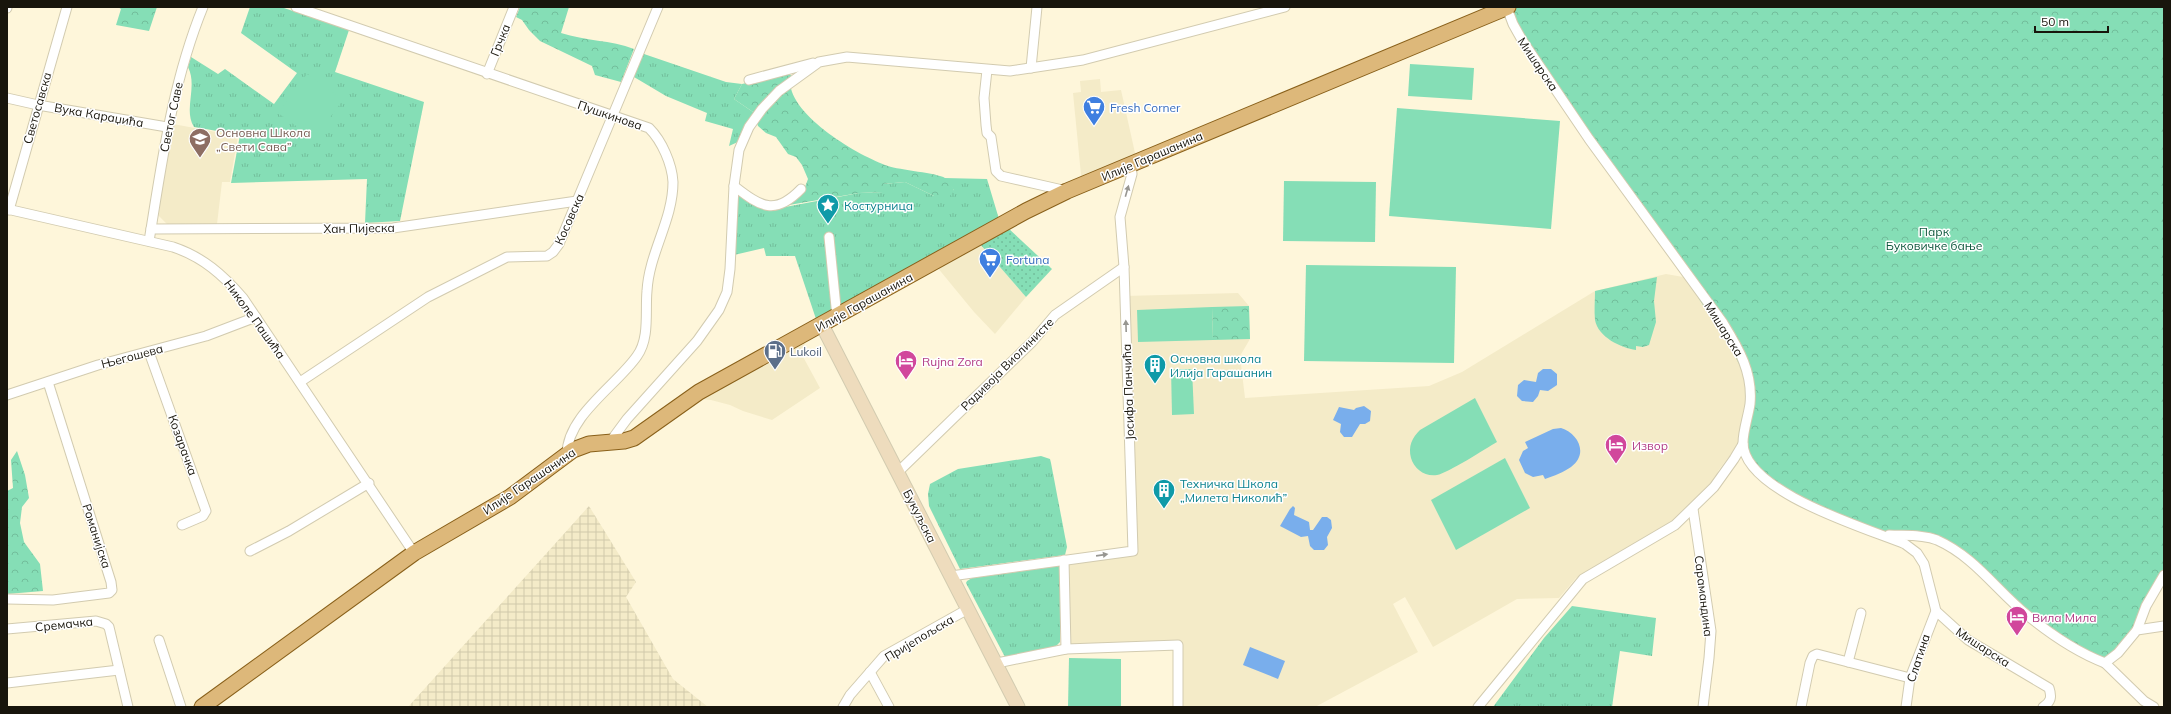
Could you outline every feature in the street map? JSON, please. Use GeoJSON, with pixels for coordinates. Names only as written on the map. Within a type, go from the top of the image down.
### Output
{"type":"FeatureCollection","features":[{"type":"Feature","properties":{"kind":"main road","name":"Илије Гарашанина"},"geometry":{"type":"LineString","coordinates":[[202,707],[414,553],[510,496],[567,454],[583,446],[629,440],[640,434],[699,392],[981,236],[1067,191],[1507,7]]}},
{"type":"Feature","properties":{"kind":"main road","name":"Букуљска"},"geometry":{"type":"LineString","coordinates":[[822,325],[950,576],[997,662],[1018,707]]}},
{"type":"Feature","properties":{"kind":"street","name":"Светосавска"},"geometry":{"type":"LineString","coordinates":[[8,210],[67,7]]}},
{"type":"Feature","properties":{"kind":"street","name":"Светог Саве"},"geometry":{"type":"LineString","coordinates":[[151,230],[167,127],[179,76],[203,7]]}},
{"type":"Feature","properties":{"kind":"street","name":"Пушкинова"},"geometry":{"type":"LineString","coordinates":[[296,7],[487,74],[649,128],[655,134],[670,165],[673,181],[672,201],[650,266],[646,289],[643,345],[637,356],[597,398],[571,432],[567,443],[567,454]]}},
{"type":"Feature","properties":{"kind":"street","name":"Грчка"},"geometry":{"type":"LineString","coordinates":[[487,74],[514,7]]}},
{"type":"Feature","properties":{"kind":"street","name":"Косовска"},"geometry":{"type":"LineString","coordinates":[[300,382],[428,297],[507,257],[547,256],[553,252],[559,244],[658,7]]}},
{"type":"Feature","properties":{"kind":"street"},"geometry":{"type":"LineString","coordinates":[[1031,68],[1037,7]]}},
{"type":"Feature","properties":{"kind":"street"},"geometry":{"type":"LineString","coordinates":[[749,80],[759,78],[771,72],[847,57],[1010,71],[1082,60],[1285,7]]}},
{"type":"Feature","properties":{"kind":"street","name":"Мишарска"},"geometry":{"type":"LineString","coordinates":[[1507,7],[1513,24],[1522,40],[1589,139],[1723,323],[1740,350],[1747,367],[1750,386],[1750,404],[1743,444]]}},
{"type":"Feature","properties":{"kind":"street"},"geometry":{"type":"LineString","coordinates":[[610,442],[627,419],[697,341],[719,310],[727,292],[730,269],[734,186],[739,150],[749,127],[762,109],[779,91],[819,62]]}},
{"type":"Feature","properties":{"kind":"street"},"geometry":{"type":"LineString","coordinates":[[987,70],[984,98],[986,125],[987,133],[991,137],[996,171],[1001,176],[1067,191]]}},
{"type":"Feature","properties":{"kind":"street","name":"Вука Караџића"},"geometry":{"type":"LineString","coordinates":[[7,98],[38,105],[167,127]]}},
{"type":"Feature","properties":{"kind":"street","name":"Јосифа Панчића"},"geometry":{"type":"LineString","coordinates":[[1064,560],[1133,551],[1124,267],[1120,217],[1132,174],[1131,164]]}},
{"type":"Feature","properties":{"kind":"street"},"geometry":{"type":"LineString","coordinates":[[734,186],[755,201],[775,207],[785,204],[801,189]]}},
{"type":"Feature","properties":{"kind":"street","name":"Хан Пијеска"},"geometry":{"type":"LineString","coordinates":[[151,230],[393,228],[577,201]]}},
{"type":"Feature","properties":{"kind":"street","name":"Николе Пашића"},"geometry":{"type":"LineString","coordinates":[[8,210],[149,241],[191,253],[225,277],[256,317],[369,483],[414,553]]}},
{"type":"Feature","properties":{"kind":"street"},"geometry":{"type":"LineString","coordinates":[[149,241],[151,230]]}},
{"type":"Feature","properties":{"kind":"street"},"geometry":{"type":"LineString","coordinates":[[829,237],[837,316]]}},
{"type":"Feature","properties":{"kind":"street","name":"Радивоја Виолинисте"},"geometry":{"type":"LineString","coordinates":[[898,472],[1032,342],[1055,315],[1124,267]]}},
{"type":"Feature","properties":{"kind":"street","name":"Његошева"},"geometry":{"type":"LineString","coordinates":[[7,395],[98,365],[206,336],[256,317]]}},
{"type":"Feature","properties":{"kind":"street","name":"Козарачка"},"geometry":{"type":"LineString","coordinates":[[149,352],[206,511],[203,516],[182,525]]}},
{"type":"Feature","properties":{"kind":"street","name":"Романијска"},"geometry":{"type":"LineString","coordinates":[[7,599],[52,600],[109,593],[112,590],[111,582],[48,382]]}},
{"type":"Feature","properties":{"kind":"street"},"geometry":{"type":"LineString","coordinates":[[1478,707],[1583,579],[1675,526],[1693,509],[1725,472],[1743,444]]}},
{"type":"Feature","properties":{"kind":"street"},"geometry":{"type":"LineString","coordinates":[[1743,444],[1753,469],[1794,499],[1905,544],[1917,553],[1924,564],[1936,611]]}},
{"type":"Feature","properties":{"kind":"street"},"geometry":{"type":"LineString","coordinates":[[250,551],[289,531],[369,483]]}},
{"type":"Feature","properties":{"kind":"street","name":"Сарамандина"},"geometry":{"type":"LineString","coordinates":[[1693,509],[1710,631],[1709,658],[1703,707]]}},
{"type":"Feature","properties":{"kind":"street"},"geometry":{"type":"LineString","coordinates":[[1883,535],[1916,536],[1936,540],[1970,561],[2027,615],[2089,657],[2105,663],[2144,701],[2154,707]]}},
{"type":"Feature","properties":{"kind":"street"},"geometry":{"type":"LineString","coordinates":[[950,576],[1064,560],[1066,649]]}},
{"type":"Feature","properties":{"kind":"street"},"geometry":{"type":"LineString","coordinates":[[2105,663],[2118,653],[2137,630],[2146,606],[2164,575]]}},
{"type":"Feature","properties":{"kind":"street","name":"Пријепољска"},"geometry":{"type":"LineString","coordinates":[[843,707],[850,694],[884,656],[968,609]]}},
{"type":"Feature","properties":{"kind":"street","name":"Мишарска"},"geometry":{"type":"LineString","coordinates":[[1936,611],[1968,640],[2045,684],[2049,688],[2052,703],[2043,707]]}},
{"type":"Feature","properties":{"kind":"street","name":"Слатина"},"geometry":{"type":"LineString","coordinates":[[1906,707],[1910,678],[1936,611]]}},
{"type":"Feature","properties":{"kind":"street"},"geometry":{"type":"LineString","coordinates":[[1848,662],[1861,613]]}},
{"type":"Feature","properties":{"kind":"street","name":"Сремачка"},"geometry":{"type":"LineString","coordinates":[[7,629],[100,621],[109,628],[128,707]]}},
{"type":"Feature","properties":{"kind":"street"},"geometry":{"type":"LineString","coordinates":[[2137,630],[2164,626]]}},
{"type":"Feature","properties":{"kind":"street"},"geometry":{"type":"LineString","coordinates":[[159,640],[181,707]]}},
{"type":"Feature","properties":{"kind":"street"},"geometry":{"type":"LineString","coordinates":[[997,662],[1066,649],[1178,645],[1178,707]]}},
{"type":"Feature","properties":{"kind":"street"},"geometry":{"type":"LineString","coordinates":[[1801,707],[1813,656],[1822,653],[1848,662],[1910,678]]}},
{"type":"Feature","properties":{"kind":"street"},"geometry":{"type":"LineString","coordinates":[[7,684],[119,670]]}},
{"type":"Feature","properties":{"kind":"street"},"geometry":{"type":"LineString","coordinates":[[870,672],[889,707]]}},
{"type":"Feature","properties":{"kind":"shaded area"},"geometry":{"type":"Polygon","coordinates":[[[1100,79],[1101,92],[1121,90],[1137,162],[1082,185],[1073,93],[1081,92],[1080,81],[1100,79]]]}},
{"type":"Feature","properties":{"kind":"shaded area","name":"Основна Школа „Свети Сава”"},"geometry":{"type":"Polygon","coordinates":[[[173,124],[238,136],[230,182],[222,182],[217,224],[167,224],[158,215],[173,124]]]}},
{"type":"Feature","properties":{"kind":"shaded area"},"geometry":{"type":"Polygon","coordinates":[[[980,244],[1026,297],[995,334],[974,312],[937,267],[980,244]]]}},
{"type":"Feature","properties":{"kind":"shaded area"},"geometry":{"type":"Polygon","coordinates":[[[1666,274],[1689,278],[1699,299],[1732,350],[1750,386],[1743,444],[1727,459],[1718,471],[1714,487],[1693,509],[1641,546],[1576,578],[1559,598],[1517,599],[1433,647],[1405,597],[1393,604],[1418,652],[1315,707],[1173,707],[1178,645],[1066,649],[1064,560],[1133,551],[1125,296],[1238,293],[1249,306],[1250,339],[1240,356],[1245,398],[1429,386],[1462,372],[1595,291],[1666,274]]]}},
{"type":"Feature","properties":{"kind":"shaded area","name":"Lukoil"},"geometry":{"type":"Polygon","coordinates":[[[810,332],[801,353],[820,388],[772,420],[711,400],[688,398],[810,332]]]}},
{"type":"Feature","properties":{"kind":"shaded area"},"geometry":{"type":"Polygon","coordinates":[[[589,506],[636,582],[626,597],[673,679],[708,707],[408,707],[589,506]]]}},
{"type":"Feature","properties":{"kind":"green space"},"geometry":{"type":"Polygon","coordinates":[[[118,7],[157,7],[149,31],[116,25],[121,9],[118,7]]]}},
{"type":"Feature","properties":{"kind":"green space"},"geometry":{"type":"Polygon","coordinates":[[[250,7],[281,7],[349,30],[335,72],[424,102],[400,221],[365,223],[367,179],[231,183],[240,135],[194,127],[190,113],[192,82],[188,67],[191,57],[218,74],[225,69],[274,104],[297,73],[241,33],[250,7]]]}},
{"type":"Feature","properties":{"kind":"green space"},"geometry":{"type":"Polygon","coordinates":[[[520,7],[569,7],[561,33],[634,49],[621,82],[595,75],[592,66],[540,41],[522,20],[516,17],[520,7]]]}},
{"type":"Feature","properties":{"kind":"green space","name":"Парк Буковичке бање"},"geometry":{"type":"Polygon","coordinates":[[[1508,7],[2164,7],[2164,575],[2137,630],[2105,663],[2027,615],[1997,585],[1936,540],[1883,535],[1780,490],[1745,453],[1750,386],[1732,350],[1699,299],[1689,278],[1516,31],[1508,7]]]}},
{"type":"Feature","properties":{"kind":"green space"},"geometry":{"type":"Polygon","coordinates":[[[644,54],[726,82],[742,84],[734,99],[753,112],[754,115],[740,141],[729,146],[733,129],[705,121],[707,113],[666,96],[634,77],[639,62],[644,54]]]}},
{"type":"Feature","properties":{"kind":"green space"},"geometry":{"type":"Polygon","coordinates":[[[1410,64],[1474,68],[1472,100],[1408,96],[1410,64]]]}},
{"type":"Feature","properties":{"kind":"green space"},"geometry":{"type":"Polygon","coordinates":[[[307,74],[343,100],[314,139],[278,113],[307,74]]]}},
{"type":"Feature","properties":{"kind":"green space"},"geometry":{"type":"Polygon","coordinates":[[[787,74],[791,75],[791,89],[798,103],[809,117],[824,130],[859,153],[875,161],[888,166],[945,178],[954,190],[948,199],[934,196],[905,182],[883,184],[883,192],[859,193],[789,205],[805,187],[808,179],[802,165],[796,157],[788,154],[776,137],[766,133],[758,126],[753,112],[734,99],[742,84],[787,74]]]}},
{"type":"Feature","properties":{"kind":"green space"},"geometry":{"type":"Polygon","coordinates":[[[1397,108],[1560,121],[1551,229],[1389,216],[1397,108]]]}},
{"type":"Feature","properties":{"kind":"green space"},"geometry":{"type":"Polygon","coordinates":[[[944,178],[987,179],[999,219],[816,319],[795,256],[766,256],[764,248],[734,255],[738,193],[780,208],[859,193],[883,192],[883,184],[905,182],[934,196],[954,190],[944,178]]]}},
{"type":"Feature","properties":{"kind":"green space"},"geometry":{"type":"Polygon","coordinates":[[[1284,181],[1376,182],[1375,242],[1283,241],[1284,181]]]}},
{"type":"Feature","properties":{"kind":"green space"},"geometry":{"type":"Polygon","coordinates":[[[1008,228],[1052,269],[1026,297],[980,244],[1008,228]]]}},
{"type":"Feature","properties":{"kind":"green space"},"geometry":{"type":"Polygon","coordinates":[[[1306,265],[1456,267],[1454,363],[1304,361],[1306,265]]]}},
{"type":"Feature","properties":{"kind":"green space"},"geometry":{"type":"Polygon","coordinates":[[[1657,277],[1654,301],[1656,322],[1649,345],[1643,347],[1636,346],[1636,350],[1624,347],[1611,341],[1601,332],[1595,320],[1595,291],[1657,277]]]}},
{"type":"Feature","properties":{"kind":"green space"},"geometry":{"type":"Polygon","coordinates":[[[1249,306],[1250,339],[1213,340],[1212,307],[1249,306]]]}},
{"type":"Feature","properties":{"kind":"green space"},"geometry":{"type":"Polygon","coordinates":[[[1212,307],[1213,340],[1138,342],[1137,310],[1212,307]]]}},
{"type":"Feature","properties":{"kind":"green space"},"geometry":{"type":"Polygon","coordinates":[[[1171,369],[1192,369],[1194,414],[1172,415],[1171,369]]]}},
{"type":"Feature","properties":{"kind":"green space"},"geometry":{"type":"Polygon","coordinates":[[[1475,398],[1497,442],[1458,466],[1437,475],[1428,475],[1417,469],[1412,462],[1410,454],[1411,442],[1415,436],[1420,430],[1475,398]]]}},
{"type":"Feature","properties":{"kind":"green space"},"geometry":{"type":"Polygon","coordinates":[[[17,451],[25,475],[29,498],[22,507],[20,523],[24,542],[40,564],[43,591],[7,594],[7,491],[13,488],[11,460],[17,451]]]}},
{"type":"Feature","properties":{"kind":"green space"},"geometry":{"type":"Polygon","coordinates":[[[1041,456],[1050,459],[1051,463],[1067,547],[1065,555],[960,569],[929,506],[928,494],[930,484],[958,469],[1041,456]]]}},
{"type":"Feature","properties":{"kind":"green space"},"geometry":{"type":"Polygon","coordinates":[[[1505,458],[1530,508],[1456,550],[1431,500],[1505,458]]]}},
{"type":"Feature","properties":{"kind":"green space"},"geometry":{"type":"Polygon","coordinates":[[[1059,566],[1060,642],[1054,648],[1005,657],[966,583],[967,581],[972,578],[1059,566]]]}},
{"type":"Feature","properties":{"kind":"green space"},"geometry":{"type":"Polygon","coordinates":[[[1572,606],[1656,618],[1652,656],[1620,651],[1612,707],[1493,707],[1544,638],[1572,606]]]}},
{"type":"Feature","properties":{"kind":"green space"},"geometry":{"type":"Polygon","coordinates":[[[1069,658],[1121,659],[1121,707],[1068,707],[1069,658]]]}},
{"type":"Feature","properties":{"kind":"water"},"geometry":{"type":"Polygon","coordinates":[[[1543,369],[1551,369],[1557,374],[1557,385],[1548,391],[1540,390],[1538,396],[1533,402],[1522,401],[1517,396],[1518,385],[1524,380],[1536,382],[1538,373],[1543,369]]]}},
{"type":"Feature","properties":{"kind":"water"},"geometry":{"type":"Polygon","coordinates":[[[1364,406],[1371,411],[1370,421],[1365,424],[1360,424],[1352,437],[1344,437],[1340,432],[1341,424],[1333,420],[1339,407],[1354,410],[1364,406]]]}},
{"type":"Feature","properties":{"kind":"water"},"geometry":{"type":"Polygon","coordinates":[[[1561,428],[1572,434],[1579,444],[1579,456],[1576,462],[1565,471],[1545,479],[1543,475],[1533,477],[1525,473],[1519,460],[1523,451],[1528,448],[1525,442],[1553,429],[1561,428]]]}},
{"type":"Feature","properties":{"kind":"water"},"geometry":{"type":"Polygon","coordinates":[[[1293,506],[1295,508],[1294,515],[1309,522],[1310,530],[1313,530],[1322,517],[1327,517],[1331,520],[1332,528],[1327,537],[1328,545],[1324,550],[1314,550],[1310,546],[1308,536],[1301,537],[1280,526],[1293,506]]]}},
{"type":"Feature","properties":{"kind":"water"},"geometry":{"type":"Polygon","coordinates":[[[1250,647],[1285,661],[1278,679],[1243,665],[1250,647]]]}},
{"type":"Feature","properties":{"kind":"place","name":"Fresh Corner"},"geometry":{"type":"Point","coordinates":[1094,126]}},
{"type":"Feature","properties":{"kind":"place","name":"Основна Школа „Свети Сава”"},"geometry":{"type":"Point","coordinates":[200,158]}},
{"type":"Feature","properties":{"kind":"place","name":"Костурница"},"geometry":{"type":"Point","coordinates":[828,224]}},
{"type":"Feature","properties":{"kind":"place","name":"Fortuna"},"geometry":{"type":"Point","coordinates":[990,278]}},
{"type":"Feature","properties":{"kind":"place","name":"Lukoil"},"geometry":{"type":"Point","coordinates":[775,370]}},
{"type":"Feature","properties":{"kind":"place","name":"Rujna Zora"},"geometry":{"type":"Point","coordinates":[906,380]}},
{"type":"Feature","properties":{"kind":"place","name":"Основна школа Илија Гарашанин"},"geometry":{"type":"Point","coordinates":[1155,384]}},
{"type":"Feature","properties":{"kind":"place","name":"Извор"},"geometry":{"type":"Point","coordinates":[1616,464]}},
{"type":"Feature","properties":{"kind":"place","name":"Техничка Школа „Милета Николић”"},"geometry":{"type":"Point","coordinates":[1164,510]}},
{"type":"Feature","properties":{"kind":"place","name":"Вила Мила"},"geometry":{"type":"Point","coordinates":[2017,636]}}]}
